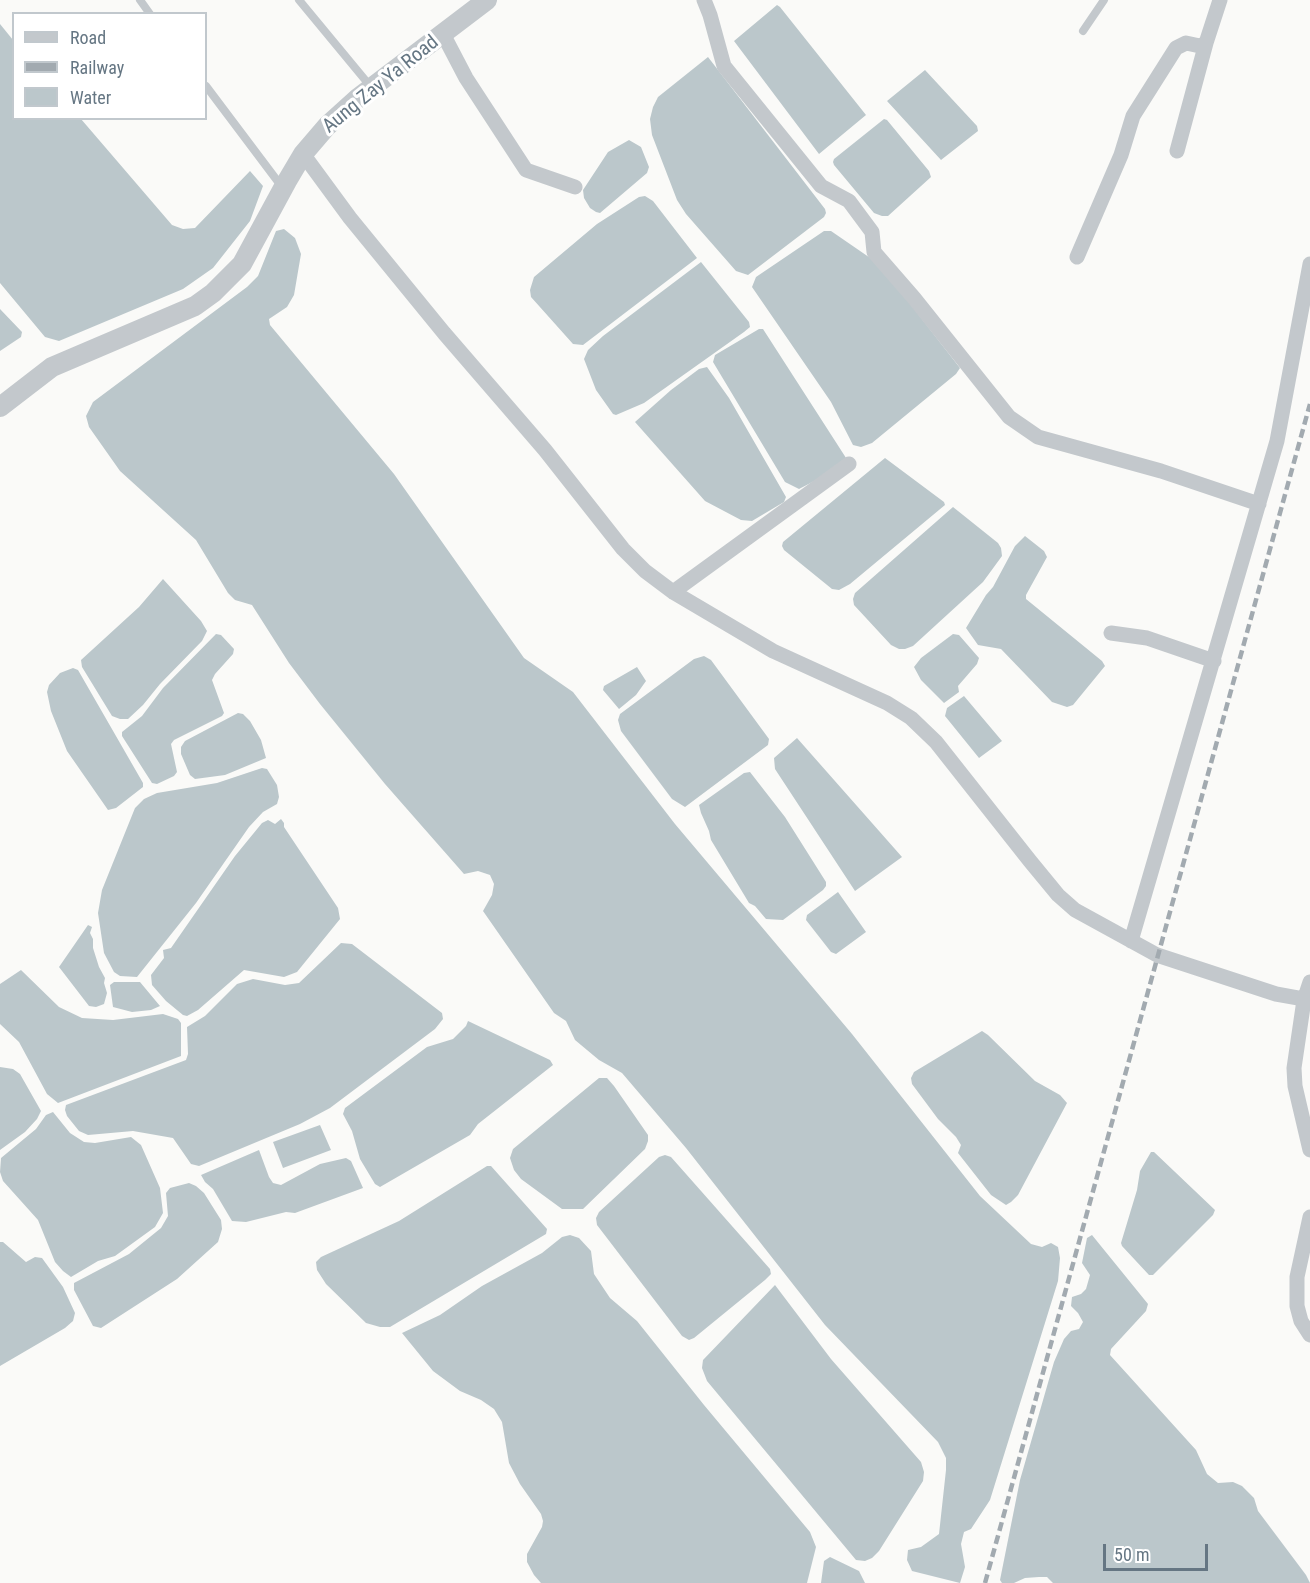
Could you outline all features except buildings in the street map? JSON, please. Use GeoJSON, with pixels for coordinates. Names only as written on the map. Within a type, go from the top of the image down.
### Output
{"type":"FeatureCollection","features":[{"type":"Feature","properties":{"kind":"street","name":"Aung Zay Ya Road"},"geometry":{"type":"LineString","coordinates":[[0,406],[52,367],[195,306],[213,293],[242,264],[303,154],[327,126],[372,88],[488,0]]}},
{"type":"Feature","properties":{"kind":"street"},"geometry":{"type":"LineString","coordinates":[[704,0],[724,66],[821,186],[849,201],[872,232],[874,252],[914,298],[1009,417],[1038,437],[1161,471],[1259,504]]}},
{"type":"Feature","properties":{"kind":"street"},"geometry":{"type":"LineString","coordinates":[[1177,151],[1220,0]]}},
{"type":"Feature","properties":{"kind":"street"},"geometry":{"type":"LineString","coordinates":[[443,34],[466,78],[526,170],[575,187]]}},
{"type":"Feature","properties":{"kind":"street"},"geometry":{"type":"LineString","coordinates":[[1077,257],[1121,155],[1133,116],[1176,48],[1185,43],[1200,45],[1206,43]]}},
{"type":"Feature","properties":{"kind":"street"},"geometry":{"type":"LineString","coordinates":[[303,154],[350,218],[444,333],[544,450],[623,549],[645,571],[674,592],[773,651],[887,703],[911,718],[936,742],[1059,895],[1076,910],[1157,955],[1276,994],[1307,1000]]}},
{"type":"Feature","properties":{"kind":"street"},"geometry":{"type":"LineString","coordinates":[[1131,941],[1277,441],[1310,264]]}},
{"type":"Feature","properties":{"kind":"street"},"geometry":{"type":"LineString","coordinates":[[674,592],[849,464]]}},
{"type":"Feature","properties":{"kind":"street"},"geometry":{"type":"LineString","coordinates":[[1111,633],[1147,638],[1214,661]]}},
{"type":"Feature","properties":{"kind":"street"},"geometry":{"type":"LineString","coordinates":[[1310,982],[1294,1068],[1295,1086],[1310,1150]]}},
{"type":"Feature","properties":{"kind":"street"},"geometry":{"type":"LineString","coordinates":[[1310,1217],[1297,1293],[1301,1321],[1310,1335]]}},
{"type":"Feature","properties":{"kind":"lane"},"geometry":{"type":"LineString","coordinates":[[299,0],[372,88]]}},
{"type":"Feature","properties":{"kind":"lane"},"geometry":{"type":"LineString","coordinates":[[1083,32],[1104,0]]}},
{"type":"Feature","properties":{"kind":"lane"},"geometry":{"type":"LineString","coordinates":[[207,87],[285,184]]}},
{"type":"Feature","properties":{"kind":"water"},"geometry":{"type":"Polygon","coordinates":[[[777,5],[866,115],[819,154],[734,41],[777,5]]]}},
{"type":"Feature","properties":{"kind":"water"},"geometry":{"type":"Polygon","coordinates":[[[0,24],[12,39],[12,120],[82,120],[172,225],[183,229],[195,228],[250,171],[263,186],[250,221],[213,268],[183,289],[59,341],[45,337],[0,283],[0,24]]]}},
{"type":"Feature","properties":{"kind":"water"},"geometry":{"type":"Polygon","coordinates":[[[708,57],[826,213],[824,217],[748,275],[736,271],[686,214],[677,200],[652,135],[650,119],[658,97],[708,57]]]}},
{"type":"Feature","properties":{"kind":"water"},"geometry":{"type":"Polygon","coordinates":[[[925,70],[977,126],[978,131],[941,160],[887,101],[925,70]]]}},
{"type":"Feature","properties":{"kind":"water"},"geometry":{"type":"Polygon","coordinates":[[[884,119],[929,171],[931,177],[888,216],[874,213],[833,162],[884,119]]]}},
{"type":"Feature","properties":{"kind":"water"},"geometry":{"type":"Polygon","coordinates":[[[629,140],[641,147],[649,167],[647,173],[600,213],[596,212],[590,208],[584,198],[583,190],[608,152],[629,140]]]}},
{"type":"Feature","properties":{"kind":"water"},"geometry":{"type":"Polygon","coordinates":[[[645,196],[653,201],[697,258],[583,345],[573,344],[531,297],[530,290],[534,277],[597,224],[639,197],[645,196]]]}},
{"type":"Feature","properties":{"kind":"water"},"geometry":{"type":"Polygon","coordinates":[[[284,229],[295,238],[301,254],[294,295],[287,307],[269,319],[270,325],[394,474],[524,658],[573,692],[675,824],[852,1034],[980,1196],[1031,1244],[1042,1247],[1051,1243],[1058,1247],[1060,1258],[1058,1281],[990,1500],[971,1529],[964,1532],[961,1544],[965,1567],[960,1583],[912,1571],[907,1560],[908,1550],[921,1547],[939,1534],[946,1458],[938,1442],[825,1325],[686,1148],[622,1073],[599,1060],[575,1040],[566,1021],[554,1013],[483,911],[492,895],[494,884],[490,875],[478,871],[464,874],[385,784],[320,704],[289,663],[252,605],[235,600],[228,593],[196,540],[120,471],[89,427],[86,416],[93,402],[247,287],[258,276],[276,231],[284,229]]]}},
{"type":"Feature","properties":{"kind":"water"},"geometry":{"type":"Polygon","coordinates":[[[824,231],[831,231],[879,264],[960,368],[956,374],[872,443],[861,447],[853,445],[831,402],[752,287],[756,277],[824,231]]]}},
{"type":"Feature","properties":{"kind":"water"},"geometry":{"type":"Polygon","coordinates":[[[701,262],[749,322],[750,327],[644,403],[616,415],[613,414],[596,390],[584,359],[588,350],[603,336],[701,262]]]}},
{"type":"Feature","properties":{"kind":"water"},"geometry":{"type":"Polygon","coordinates":[[[0,309],[22,332],[21,337],[0,351],[0,309]]]}},
{"type":"Feature","properties":{"kind":"water"},"geometry":{"type":"Polygon","coordinates":[[[759,329],[763,329],[848,461],[847,464],[799,489],[785,482],[713,362],[715,355],[759,329]]]}},
{"type":"Feature","properties":{"kind":"water"},"geometry":{"type":"Polygon","coordinates":[[[707,367],[729,398],[786,497],[784,502],[752,521],[741,520],[705,501],[635,422],[671,390],[699,369],[707,367]]]}},
{"type":"Feature","properties":{"kind":"water"},"geometry":{"type":"Polygon","coordinates":[[[885,458],[945,505],[850,584],[839,590],[832,589],[784,550],[783,542],[885,458]]]}},
{"type":"Feature","properties":{"kind":"water"},"geometry":{"type":"Polygon","coordinates":[[[953,507],[998,543],[1002,556],[983,582],[913,646],[899,649],[891,645],[854,605],[855,593],[953,507]]]}},
{"type":"Feature","properties":{"kind":"water"},"geometry":{"type":"Polygon","coordinates":[[[1025,536],[1044,551],[1047,557],[1026,599],[1102,661],[1105,666],[1073,705],[1067,707],[1052,702],[1001,649],[978,645],[966,628],[993,587],[1015,546],[1025,536]]]}},
{"type":"Feature","properties":{"kind":"water"},"geometry":{"type":"Polygon","coordinates":[[[163,579],[201,621],[207,631],[202,641],[143,705],[128,719],[120,719],[112,716],[82,667],[81,660],[139,607],[163,579]]]}},
{"type":"Feature","properties":{"kind":"water"},"geometry":{"type":"Polygon","coordinates":[[[216,634],[221,635],[234,649],[233,654],[212,680],[224,713],[174,740],[171,744],[177,772],[174,776],[157,784],[152,783],[122,736],[122,732],[142,716],[163,688],[216,634]]]}},
{"type":"Feature","properties":{"kind":"water"},"geometry":{"type":"Polygon","coordinates":[[[953,634],[959,635],[979,658],[977,664],[958,686],[959,692],[944,703],[921,680],[914,667],[921,658],[953,634]]]}},
{"type":"Feature","properties":{"kind":"water"},"geometry":{"type":"Polygon","coordinates":[[[704,656],[711,660],[769,739],[768,745],[685,807],[672,799],[621,731],[618,720],[620,714],[694,659],[704,656]]]}},
{"type":"Feature","properties":{"kind":"water"},"geometry":{"type":"Polygon","coordinates":[[[637,667],[646,681],[636,695],[619,709],[603,690],[604,686],[637,667]]]}},
{"type":"Feature","properties":{"kind":"water"},"geometry":{"type":"Polygon","coordinates":[[[73,668],[78,670],[143,783],[143,787],[116,808],[108,810],[67,751],[51,711],[47,692],[49,685],[60,673],[73,668]]]}},
{"type":"Feature","properties":{"kind":"water"},"geometry":{"type":"Polygon","coordinates":[[[964,696],[1002,741],[979,758],[945,716],[947,708],[964,696]]]}},
{"type":"Feature","properties":{"kind":"water"},"geometry":{"type":"Polygon","coordinates":[[[238,713],[243,714],[250,721],[261,740],[266,758],[225,775],[195,779],[190,775],[181,754],[181,747],[185,741],[238,713]]]}},
{"type":"Feature","properties":{"kind":"water"},"geometry":{"type":"Polygon","coordinates":[[[797,738],[902,857],[855,891],[775,769],[774,758],[797,738]]]}},
{"type":"Feature","properties":{"kind":"water"},"geometry":{"type":"Polygon","coordinates":[[[262,768],[267,769],[277,785],[279,797],[277,804],[263,812],[249,827],[196,903],[137,977],[120,976],[114,972],[104,953],[98,913],[102,890],[135,808],[144,799],[157,793],[217,783],[262,768]]]}},
{"type":"Feature","properties":{"kind":"water"},"geometry":{"type":"Polygon","coordinates":[[[750,772],[785,817],[826,882],[823,890],[783,920],[766,919],[755,906],[749,903],[711,840],[699,805],[744,773],[750,772]]]}},
{"type":"Feature","properties":{"kind":"water"},"geometry":{"type":"Polygon","coordinates":[[[281,819],[338,908],[340,919],[297,972],[284,977],[244,970],[198,1010],[187,1016],[183,1015],[152,985],[151,975],[164,958],[163,950],[171,948],[235,856],[262,823],[268,820],[275,824],[281,819]]]}},
{"type":"Feature","properties":{"kind":"water"},"geometry":{"type":"Polygon","coordinates":[[[838,892],[866,932],[836,954],[831,952],[806,920],[807,915],[838,892]]]}},
{"type":"Feature","properties":{"kind":"water"},"geometry":{"type":"Polygon","coordinates":[[[88,925],[92,927],[90,933],[93,948],[105,978],[107,993],[104,1004],[96,1007],[89,1006],[59,967],[88,925]]]}},
{"type":"Feature","properties":{"kind":"water"},"geometry":{"type":"Polygon","coordinates":[[[341,943],[352,944],[442,1013],[443,1019],[435,1029],[330,1108],[300,1124],[199,1166],[191,1164],[173,1138],[133,1131],[88,1135],[79,1131],[67,1116],[66,1105],[186,1060],[188,1054],[187,1027],[205,1016],[237,984],[253,979],[285,985],[299,983],[341,943]]]}},
{"type":"Feature","properties":{"kind":"water"},"geometry":{"type":"Polygon","coordinates":[[[21,970],[59,1007],[82,1018],[113,1020],[163,1014],[178,1019],[181,1023],[181,1056],[58,1103],[47,1094],[19,1042],[0,1024],[0,984],[21,970]]]}},
{"type":"Feature","properties":{"kind":"water"},"geometry":{"type":"Polygon","coordinates":[[[114,982],[140,982],[160,1006],[151,1010],[132,1012],[113,1007],[110,985],[114,982]]]}},
{"type":"Feature","properties":{"kind":"water"},"geometry":{"type":"Polygon","coordinates":[[[468,1021],[550,1060],[553,1065],[478,1124],[470,1135],[380,1187],[375,1184],[360,1159],[352,1131],[343,1114],[345,1108],[427,1047],[453,1039],[468,1021]]]}},
{"type":"Feature","properties":{"kind":"water"},"geometry":{"type":"Polygon","coordinates":[[[982,1031],[1035,1081],[1060,1095],[1067,1103],[1018,1195],[1006,1205],[991,1195],[958,1153],[961,1145],[956,1137],[938,1119],[912,1084],[911,1078],[914,1072],[982,1031]]]}},
{"type":"Feature","properties":{"kind":"water"},"geometry":{"type":"Polygon","coordinates":[[[0,1067],[13,1069],[20,1074],[41,1111],[25,1132],[0,1150],[0,1067]]]}},
{"type":"Feature","properties":{"kind":"water"},"geometry":{"type":"Polygon","coordinates":[[[599,1078],[607,1078],[614,1086],[648,1135],[648,1141],[645,1149],[583,1209],[562,1209],[521,1179],[514,1170],[510,1158],[513,1149],[599,1078]]]}},
{"type":"Feature","properties":{"kind":"water"},"geometry":{"type":"Polygon","coordinates":[[[53,1112],[70,1133],[84,1142],[95,1143],[131,1137],[141,1145],[160,1188],[163,1213],[155,1227],[115,1256],[98,1261],[71,1277],[55,1262],[38,1220],[3,1181],[0,1172],[1,1158],[36,1129],[46,1115],[53,1112]]]}},
{"type":"Feature","properties":{"kind":"water"},"geometry":{"type":"Polygon","coordinates":[[[320,1125],[331,1150],[283,1168],[273,1142],[320,1125]]]}},
{"type":"Feature","properties":{"kind":"water"},"geometry":{"type":"Polygon","coordinates":[[[259,1150],[273,1183],[281,1185],[320,1164],[346,1158],[351,1161],[363,1188],[295,1213],[286,1212],[246,1222],[232,1221],[213,1189],[201,1175],[259,1150]]]}},
{"type":"Feature","properties":{"kind":"water"},"geometry":{"type":"Polygon","coordinates":[[[1151,1152],[1154,1152],[1215,1210],[1213,1215],[1153,1275],[1149,1275],[1121,1243],[1137,1190],[1140,1171],[1151,1152]]]}},
{"type":"Feature","properties":{"kind":"water"},"geometry":{"type":"Polygon","coordinates":[[[665,1155],[671,1157],[770,1269],[771,1274],[689,1340],[682,1336],[597,1225],[596,1218],[599,1212],[659,1157],[665,1155]]]}},
{"type":"Feature","properties":{"kind":"water"},"geometry":{"type":"Polygon","coordinates":[[[487,1166],[491,1166],[547,1229],[546,1234],[390,1327],[366,1323],[326,1284],[317,1270],[316,1262],[321,1257],[399,1221],[487,1166]]]}},
{"type":"Feature","properties":{"kind":"water"},"geometry":{"type":"Polygon","coordinates":[[[189,1183],[204,1193],[221,1220],[222,1229],[218,1242],[177,1279],[101,1328],[93,1326],[74,1290],[74,1283],[129,1254],[161,1228],[168,1216],[166,1193],[170,1188],[189,1183]]]}},
{"type":"Feature","properties":{"kind":"water"},"geometry":{"type":"Polygon","coordinates":[[[570,1235],[579,1238],[591,1251],[594,1274],[610,1298],[637,1321],[810,1532],[816,1547],[807,1583],[541,1583],[534,1575],[527,1562],[527,1554],[543,1521],[541,1514],[520,1484],[509,1463],[502,1422],[494,1409],[481,1400],[460,1391],[433,1371],[402,1333],[440,1315],[482,1286],[542,1253],[562,1237],[570,1235]]]}},
{"type":"Feature","properties":{"kind":"water"},"geometry":{"type":"Polygon","coordinates":[[[1092,1235],[1148,1304],[1146,1311],[1111,1349],[1110,1355],[1196,1450],[1207,1474],[1218,1483],[1233,1482],[1242,1486],[1254,1498],[1258,1511],[1310,1583],[1053,1583],[1047,1577],[1025,1578],[1014,1583],[1002,1583],[1000,1580],[1020,1480],[1054,1362],[1064,1339],[1071,1331],[1079,1329],[1083,1322],[1071,1306],[1072,1297],[1081,1294],[1086,1289],[1090,1275],[1082,1263],[1087,1238],[1092,1235]]]}},
{"type":"Feature","properties":{"kind":"water"},"geometry":{"type":"Polygon","coordinates":[[[0,1242],[3,1242],[26,1262],[35,1257],[42,1258],[63,1287],[75,1313],[73,1321],[65,1328],[0,1366],[0,1242]]]}},
{"type":"Feature","properties":{"kind":"water"},"geometry":{"type":"Polygon","coordinates":[[[775,1285],[831,1359],[921,1462],[924,1472],[923,1481],[879,1551],[865,1561],[856,1560],[707,1381],[702,1368],[703,1360],[775,1285]]]}},
{"type":"Feature","properties":{"kind":"water"},"geometry":{"type":"Polygon","coordinates":[[[830,1557],[859,1571],[865,1583],[821,1583],[824,1561],[830,1557]]]}},
{"type":"Feature","properties":{"kind":"railway"},"geometry":{"type":"LineString","coordinates":[[985,1583],[1310,404]]}}]}
